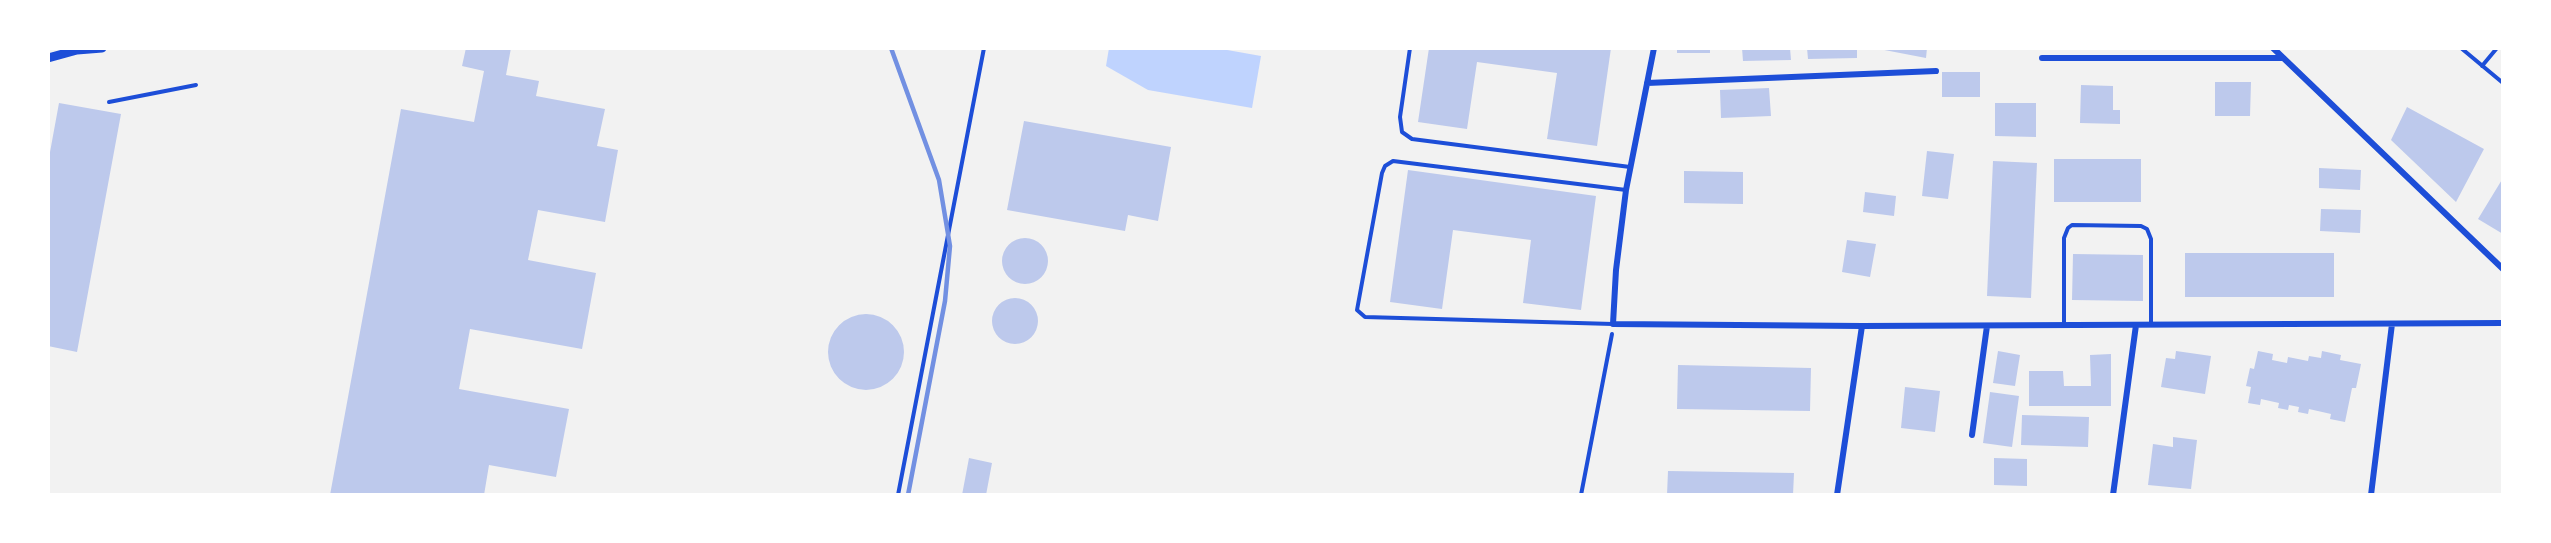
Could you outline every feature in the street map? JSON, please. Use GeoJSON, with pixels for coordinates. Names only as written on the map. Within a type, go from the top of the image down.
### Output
{"type":"FeatureCollection","features":[{"type":"Feature","properties":{"kind":"street"},"geometry":{"type":"LineString","coordinates":[[50,54],[102,48]]}},
{"type":"Feature","properties":{"kind":"street"},"geometry":{"type":"LineString","coordinates":[[1654,48],[1626,190],[1616,270],[1613,324],[1988,326],[2503,323]]}},
{"type":"Feature","properties":{"kind":"street"},"geometry":{"type":"LineString","coordinates":[[2272,48],[2503,269]]}},
{"type":"Feature","properties":{"kind":"street"},"geometry":{"type":"LineString","coordinates":[[2042,58],[2283,58]]}},
{"type":"Feature","properties":{"kind":"street"},"geometry":{"type":"LineString","coordinates":[[1647,82],[1936,71]]}},
{"type":"Feature","properties":{"kind":"street"},"geometry":{"type":"LineString","coordinates":[[2371,495],[2392,324]]}},
{"type":"Feature","properties":{"kind":"street"},"geometry":{"type":"LineString","coordinates":[[2113,495],[2136,325]]}},
{"type":"Feature","properties":{"kind":"street"},"geometry":{"type":"LineString","coordinates":[[1837,495],[1862,326]]}},
{"type":"Feature","properties":{"kind":"street"},"geometry":{"type":"LineString","coordinates":[[1972,435],[1988,326]]}},
{"type":"Feature","properties":{"kind":"lane"},"geometry":{"type":"LineString","coordinates":[[898,495],[984,48]]}},
{"type":"Feature","properties":{"kind":"lane"},"geometry":{"type":"LineString","coordinates":[[1410,48],[1400,117],[1402,132],[1412,139],[1630,167]]}},
{"type":"Feature","properties":{"kind":"lane"},"geometry":{"type":"LineString","coordinates":[[2461,48],[2503,82]]}},
{"type":"Feature","properties":{"kind":"lane"},"geometry":{"type":"LineString","coordinates":[[2482,66],[2497,48]]}},
{"type":"Feature","properties":{"kind":"lane"},"geometry":{"type":"LineString","coordinates":[[109,102],[196,85]]}},
{"type":"Feature","properties":{"kind":"lane"},"geometry":{"type":"LineString","coordinates":[[1613,324],[1365,317],[1357,310],[1357,301],[1382,173],[1385,166],[1393,161],[1626,190]]}},
{"type":"Feature","properties":{"kind":"lane"},"geometry":{"type":"LineString","coordinates":[[2064,325],[2064,238],[2068,228],[2072,225],[2141,226],[2147,229],[2151,239],[2151,325]]}},
{"type":"Feature","properties":{"kind":"path"},"geometry":{"type":"LineString","coordinates":[[1581,495],[1613,324]]}},
{"type":"Feature","properties":{"kind":"water"},"geometry":{"type":"Polygon","coordinates":[[[1109,48],[1216,48],[1261,56],[1252,108],[1148,90],[1106,66],[1109,48]]]}},
{"type":"Feature","properties":{"kind":"building"},"geometry":{"type":"Polygon","coordinates":[[[466,48],[511,48],[506,75],[539,81],[536,96],[605,109],[597,146],[618,150],[605,222],[538,210],[528,260],[596,273],[582,349],[470,329],[459,389],[569,409],[556,477],[489,465],[484,495],[330,495],[401,109],[474,122],[484,71],[462,66],[466,48]]]}},
{"type":"Feature","properties":{"kind":"building"},"geometry":{"type":"Polygon","coordinates":[[[1429,48],[1611,48],[1597,146],[1547,139],[1557,73],[1477,62],[1467,129],[1418,122],[1429,48]]]}},
{"type":"Feature","properties":{"kind":"building"},"geometry":{"type":"Polygon","coordinates":[[[1677,48],[1710,48],[1710,53],[1677,53],[1677,48]]]}},
{"type":"Feature","properties":{"kind":"building"},"geometry":{"type":"Polygon","coordinates":[[[1742,48],[1790,48],[1791,60],[1743,61],[1742,48]]]}},
{"type":"Feature","properties":{"kind":"building"},"geometry":{"type":"Polygon","coordinates":[[[1807,48],[1857,48],[1857,58],[1808,59],[1807,48]]]}},
{"type":"Feature","properties":{"kind":"building"},"geometry":{"type":"Polygon","coordinates":[[[1874,48],[1927,48],[1926,58],[1874,48]]]}},
{"type":"Feature","properties":{"kind":"building"},"geometry":{"type":"Polygon","coordinates":[[[1942,72],[1980,72],[1980,97],[1942,97],[1942,72]]]}},
{"type":"Feature","properties":{"kind":"building"},"geometry":{"type":"Polygon","coordinates":[[[2215,82],[2251,82],[2250,116],[2215,116],[2215,82]]]}},
{"type":"Feature","properties":{"kind":"building"},"geometry":{"type":"Polygon","coordinates":[[[2081,85],[2113,86],[2113,110],[2120,110],[2120,124],[2080,123],[2081,85]]]}},
{"type":"Feature","properties":{"kind":"building"},"geometry":{"type":"Polygon","coordinates":[[[1769,88],[1771,116],[1721,118],[1720,90],[1769,88]]]}},
{"type":"Feature","properties":{"kind":"building"},"geometry":{"type":"Polygon","coordinates":[[[59,103],[121,114],[77,352],[48,346],[48,163],[59,103]]]}},
{"type":"Feature","properties":{"kind":"building"},"geometry":{"type":"Polygon","coordinates":[[[1995,103],[2036,103],[2036,137],[1995,136],[1995,103]]]}},
{"type":"Feature","properties":{"kind":"building"},"geometry":{"type":"Polygon","coordinates":[[[2407,107],[2484,149],[2456,202],[2391,140],[2407,107]]]}},
{"type":"Feature","properties":{"kind":"building"},"geometry":{"type":"Polygon","coordinates":[[[1024,121],[1171,147],[1158,221],[1128,215],[1125,231],[1007,210],[1024,121]]]}},
{"type":"Feature","properties":{"kind":"building"},"geometry":{"type":"Polygon","coordinates":[[[1927,151],[1954,154],[1948,199],[1922,196],[1927,151]]]}},
{"type":"Feature","properties":{"kind":"building"},"geometry":{"type":"Polygon","coordinates":[[[2054,159],[2141,159],[2141,202],[2054,202],[2054,159]]]}},
{"type":"Feature","properties":{"kind":"building"},"geometry":{"type":"Polygon","coordinates":[[[1993,161],[2037,163],[2031,298],[1987,296],[1993,161]]]}},
{"type":"Feature","properties":{"kind":"building"},"geometry":{"type":"Polygon","coordinates":[[[2319,168],[2361,170],[2360,190],[2319,188],[2319,168]]]}},
{"type":"Feature","properties":{"kind":"building"},"geometry":{"type":"Polygon","coordinates":[[[1408,170],[1596,196],[1581,310],[1523,303],[1531,240],[1453,230],[1442,309],[1390,302],[1408,170]]]}},
{"type":"Feature","properties":{"kind":"building"},"geometry":{"type":"Polygon","coordinates":[[[1684,171],[1743,172],[1743,204],[1684,203],[1684,171]]]}},
{"type":"Feature","properties":{"kind":"building"},"geometry":{"type":"Polygon","coordinates":[[[2503,178],[2503,234],[2478,219],[2503,178]]]}},
{"type":"Feature","properties":{"kind":"building"},"geometry":{"type":"Polygon","coordinates":[[[1865,192],[1896,196],[1894,216],[1863,212],[1865,192]]]}},
{"type":"Feature","properties":{"kind":"building"},"geometry":{"type":"Polygon","coordinates":[[[2321,209],[2361,210],[2360,233],[2320,231],[2321,209]]]}},
{"type":"Feature","properties":{"kind":"building"},"geometry":{"type":"Polygon","coordinates":[[[1025,238],[1041,245],[1048,261],[1041,277],[1025,284],[1009,277],[1002,261],[1009,245],[1025,238]]]}},
{"type":"Feature","properties":{"kind":"building"},"geometry":{"type":"Polygon","coordinates":[[[1847,240],[1876,244],[1870,277],[1842,272],[1847,240]]]}},
{"type":"Feature","properties":{"kind":"building"},"geometry":{"type":"Polygon","coordinates":[[[2185,253],[2334,253],[2334,297],[2185,297],[2185,253]]]}},
{"type":"Feature","properties":{"kind":"building"},"geometry":{"type":"Polygon","coordinates":[[[2073,254],[2143,255],[2143,301],[2072,300],[2073,254]]]}},
{"type":"Feature","properties":{"kind":"building"},"geometry":{"type":"Polygon","coordinates":[[[1015,298],[1031,305],[1038,321],[1031,337],[1015,344],[999,337],[992,321],[999,305],[1015,298]]]}},
{"type":"Feature","properties":{"kind":"building"},"geometry":{"type":"Polygon","coordinates":[[[866,314],[880,317],[893,325],[901,338],[904,352],[901,366],[893,379],[880,387],[866,390],[852,387],[839,379],[831,366],[828,352],[831,338],[839,325],[852,317],[866,314]]]}},
{"type":"Feature","properties":{"kind":"building"},"geometry":{"type":"Polygon","coordinates":[[[1998,351],[2020,355],[2015,386],[1993,383],[1998,351]]]}},
{"type":"Feature","properties":{"kind":"building"},"geometry":{"type":"Polygon","coordinates":[[[2176,351],[2211,356],[2205,394],[2161,387],[2166,358],[2175,359],[2176,351]]]}},
{"type":"Feature","properties":{"kind":"building"},"geometry":{"type":"Polygon","coordinates":[[[2258,351],[2273,354],[2272,360],[2287,363],[2288,357],[2308,361],[2309,356],[2321,358],[2322,351],[2341,355],[2340,360],[2361,364],[2356,388],[2352,388],[2345,422],[2330,419],[2331,414],[2309,409],[2308,414],[2298,412],[2299,407],[2289,405],[2288,410],[2278,408],[2279,403],[2261,399],[2260,405],[2248,403],[2251,387],[2246,386],[2250,368],[2254,369],[2258,351]]]}},
{"type":"Feature","properties":{"kind":"building"},"geometry":{"type":"Polygon","coordinates":[[[2111,354],[2111,406],[2029,406],[2029,371],[2063,371],[2064,386],[2091,386],[2090,355],[2111,354]]]}},
{"type":"Feature","properties":{"kind":"building"},"geometry":{"type":"Polygon","coordinates":[[[1678,365],[1811,368],[1810,411],[1677,409],[1678,365]]]}},
{"type":"Feature","properties":{"kind":"building"},"geometry":{"type":"Polygon","coordinates":[[[1905,387],[1940,391],[1935,432],[1901,428],[1905,387]]]}},
{"type":"Feature","properties":{"kind":"building"},"geometry":{"type":"Polygon","coordinates":[[[1990,392],[2019,396],[2012,447],[1983,443],[1990,392]]]}},
{"type":"Feature","properties":{"kind":"building"},"geometry":{"type":"Polygon","coordinates":[[[2022,415],[2089,417],[2088,447],[2021,445],[2022,415]]]}},
{"type":"Feature","properties":{"kind":"building"},"geometry":{"type":"Polygon","coordinates":[[[2173,437],[2197,440],[2191,489],[2148,485],[2153,444],[2173,447],[2173,437]]]}},
{"type":"Feature","properties":{"kind":"building"},"geometry":{"type":"Polygon","coordinates":[[[969,458],[992,463],[986,495],[962,495],[969,458]]]}},
{"type":"Feature","properties":{"kind":"building"},"geometry":{"type":"Polygon","coordinates":[[[1994,458],[2027,459],[2027,486],[1994,485],[1994,458]]]}},
{"type":"Feature","properties":{"kind":"building"},"geometry":{"type":"Polygon","coordinates":[[[1668,471],[1794,473],[1793,495],[1667,495],[1668,471]]]}},
{"type":"Feature","properties":{"kind":"railway"},"geometry":{"type":"LineString","coordinates":[[891,48],[939,180],[950,246],[945,301],[908,495]]}}]}
